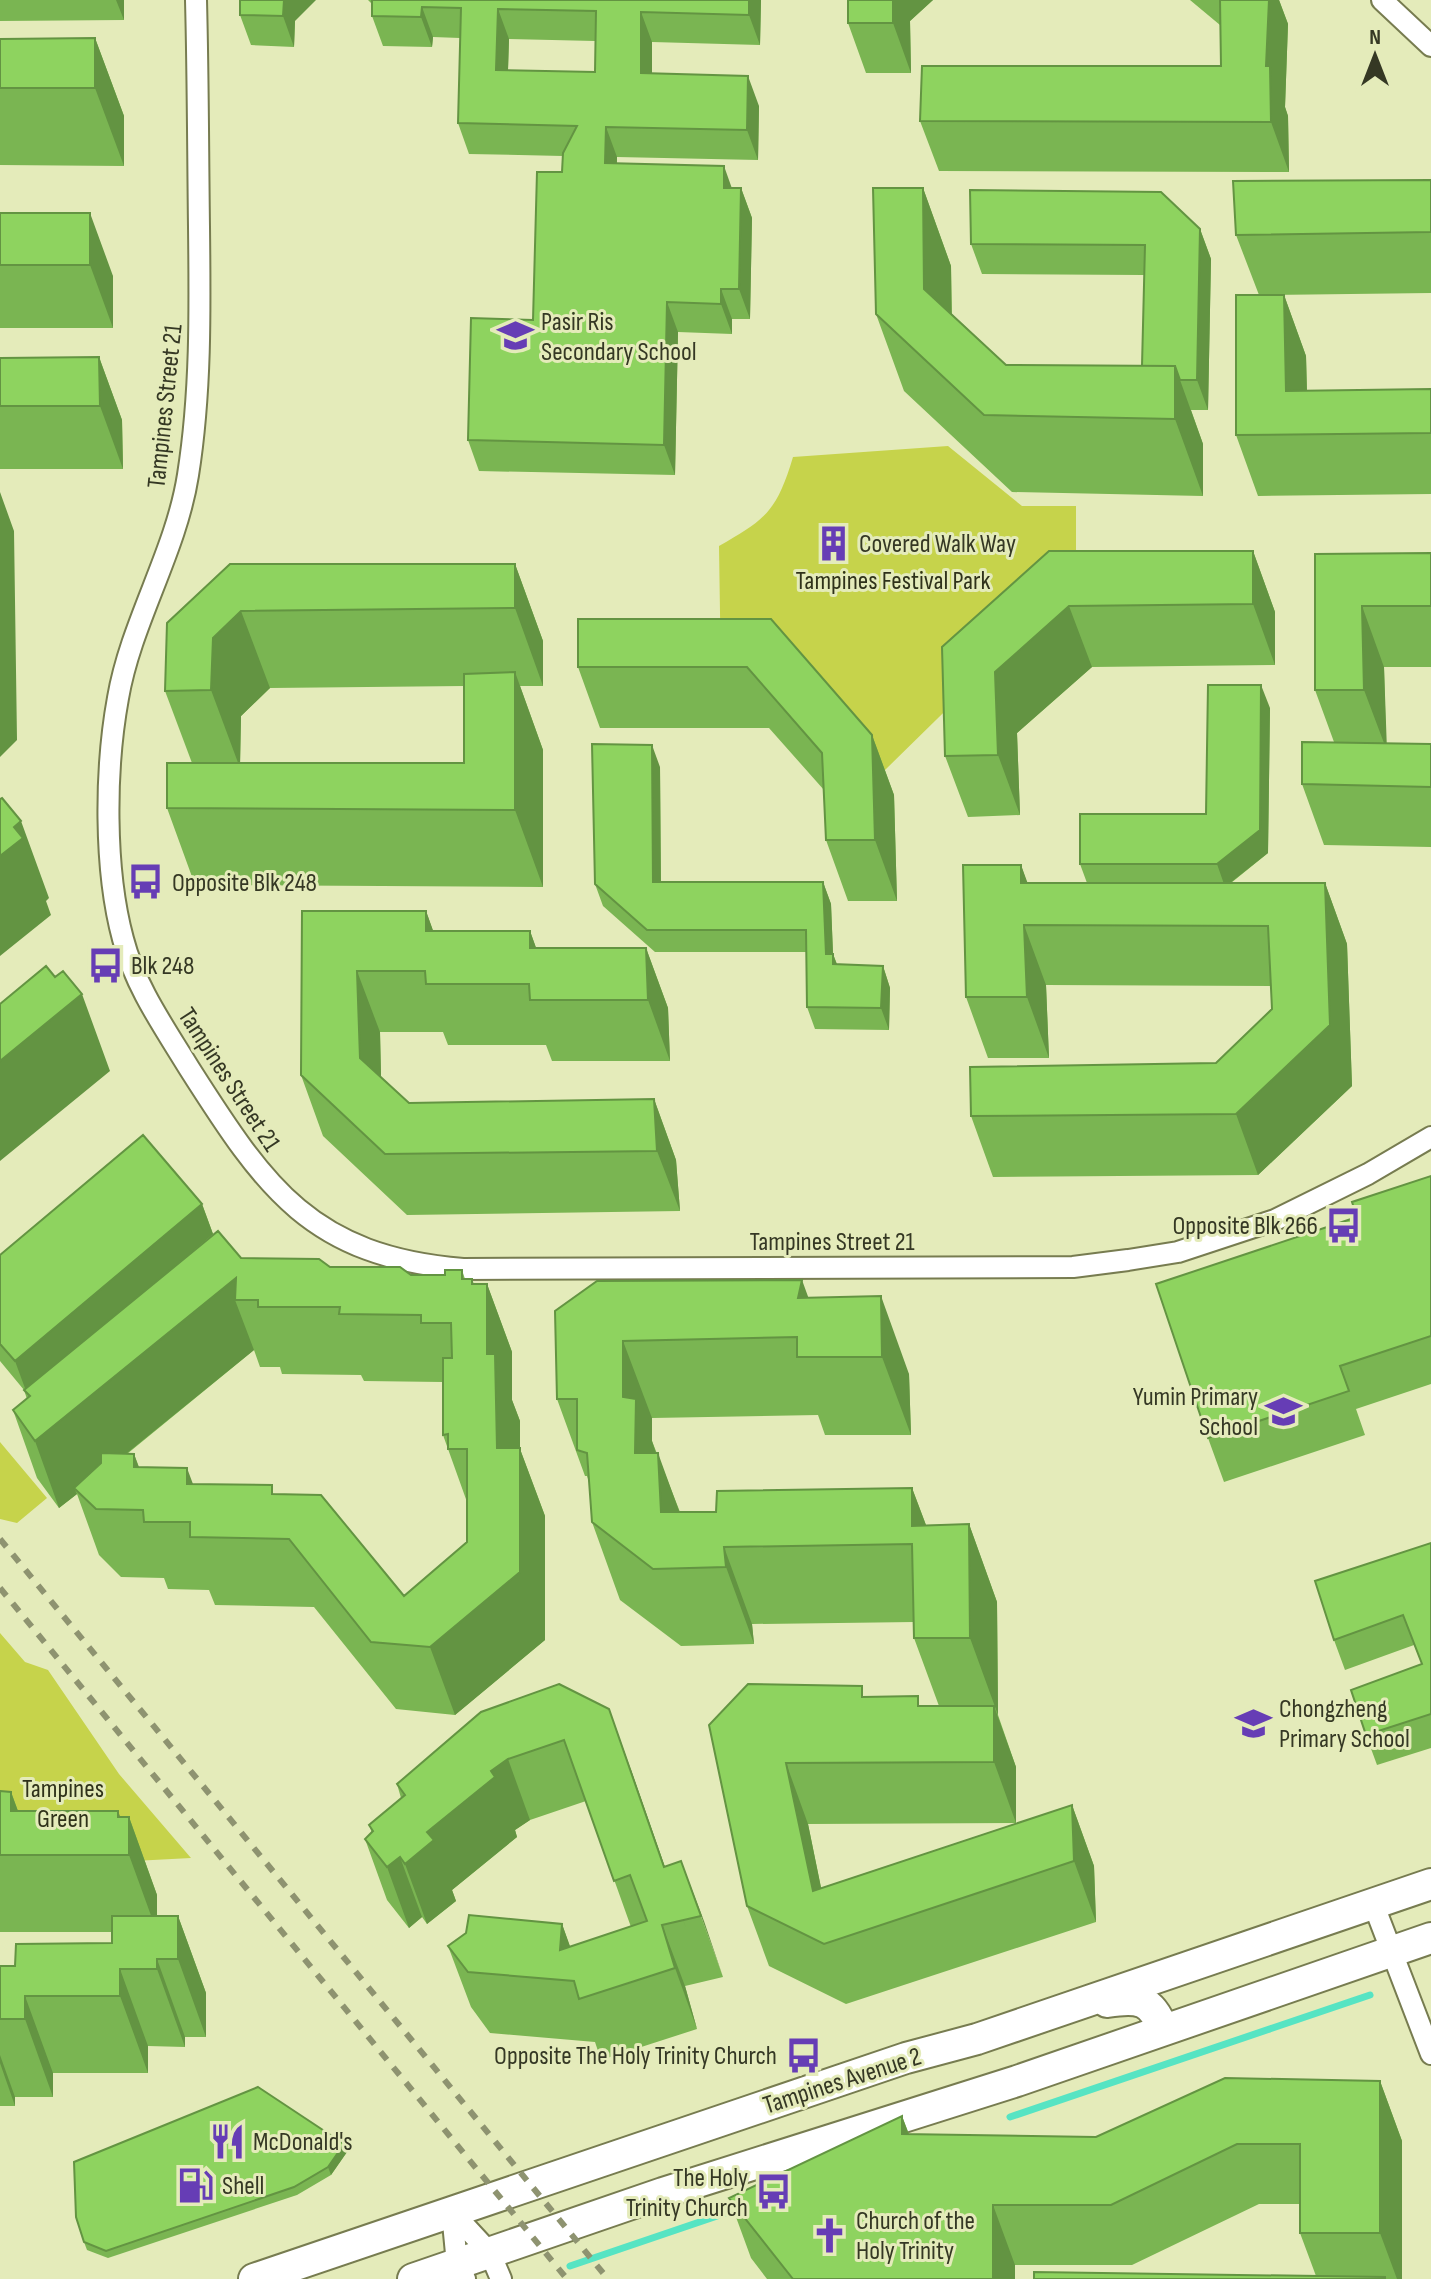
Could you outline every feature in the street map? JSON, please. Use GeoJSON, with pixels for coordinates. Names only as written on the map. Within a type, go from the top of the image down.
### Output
{"type":"FeatureCollection","features":[{"type":"Feature","properties":{"kind":"main road","name":"Tampines Avenue 2"},"geometry":{"type":"LineString","coordinates":[[254,2279],[906,2058],[977,2039],[1431,1884]]}},
{"type":"Feature","properties":{"kind":"main road","name":"Tampines Avenue 2"},"geometry":{"type":"LineString","coordinates":[[413,2279],[496,2266],[1431,1938]]}},
{"type":"Feature","properties":{"kind":"main road"},"geometry":{"type":"LineString","coordinates":[[1062,2010],[1122,1999],[1136,2001],[1156,2010],[1163,2030]]}},
{"type":"Feature","properties":{"kind":"street","name":"Tampines Street 21"},"geometry":{"type":"LineString","coordinates":[[196,0],[201,357],[188,479],[165,558],[127,658],[117,699],[110,813],[114,889],[122,938],[144,993],[236,1142],[281,1196],[301,1214],[353,1246],[420,1265],[463,1269],[1073,1267],[1178,1252],[1275,1220],[1368,1174],[1431,1137]]}},
{"type":"Feature","properties":{"kind":"street"},"geometry":{"type":"LineString","coordinates":[[1382,0],[1431,46]]}},
{"type":"Feature","properties":{"kind":"street"},"geometry":{"type":"LineString","coordinates":[[1373,1903],[1431,2054]]}},
{"type":"Feature","properties":{"kind":"street"},"geometry":{"type":"LineString","coordinates":[[452,2212],[496,2266]]}},
{"type":"Feature","properties":{"kind":"street"},"geometry":{"type":"LineString","coordinates":[[452,2212],[461,2271]]}},
{"type":"Feature","properties":{"kind":"green space","name":"Tampines Festival Park"},"geometry":{"type":"Polygon","coordinates":[[[948,446],[1022,506],[1076,506],[1076,600],[988,669],[885,770],[721,679],[719,546],[749,528],[768,511],[781,489],[793,457],[948,446]]]}},
{"type":"Feature","properties":{"kind":"green space"},"geometry":{"type":"Polygon","coordinates":[[[0,1442],[47,1498],[17,1523],[0,1519],[0,1442]]]}},
{"type":"Feature","properties":{"kind":"green space","name":"Tampines Green"},"geometry":{"type":"Polygon","coordinates":[[[0,1633],[25,1662],[48,1670],[119,1774],[191,1858],[0,1868],[0,1633]]]}},
{"type":"Feature","properties":{"kind":"building"},"geometry":{"type":"Polygon","coordinates":[[[240,0],[284,0],[283,16],[240,15],[240,0]]]}},
{"type":"Feature","properties":{"kind":"building"},"geometry":{"type":"Polygon","coordinates":[[[372,0],[749,0],[749,15],[641,12],[641,73],[748,76],[747,130],[606,127],[605,163],[724,166],[724,188],[741,188],[739,289],[721,289],[721,304],[667,302],[664,445],[468,440],[471,318],[533,320],[537,172],[562,172],[563,153],[577,126],[458,123],[461,8],[422,7],[421,17],[372,16],[372,0]],[[498,9],[496,70],[595,72],[596,11],[498,9]]]}},
{"type":"Feature","properties":{"kind":"building"},"geometry":{"type":"Polygon","coordinates":[[[848,0],[893,0],[893,23],[848,23],[848,0]]]}},
{"type":"Feature","properties":{"kind":"building"},"geometry":{"type":"Polygon","coordinates":[[[1220,0],[1269,0],[1266,66],[1270,66],[1271,122],[920,121],[922,66],[1221,66],[1220,0]]]}},
{"type":"Feature","properties":{"kind":"building"},"geometry":{"type":"Polygon","coordinates":[[[95,38],[95,88],[0,88],[0,39],[95,38]]]}},
{"type":"Feature","properties":{"kind":"building"},"geometry":{"type":"Polygon","coordinates":[[[1431,180],[1431,232],[1236,235],[1233,181],[1431,180]]]}},
{"type":"Feature","properties":{"kind":"building"},"geometry":{"type":"Polygon","coordinates":[[[873,188],[923,188],[924,289],[1006,365],[1175,366],[1175,419],[984,415],[876,314],[873,188]]]}},
{"type":"Feature","properties":{"kind":"building"},"geometry":{"type":"Polygon","coordinates":[[[970,190],[1161,192],[1200,229],[1197,380],[1180,380],[1175,366],[1142,366],[1145,245],[971,244],[970,190]]]}},
{"type":"Feature","properties":{"kind":"building"},"geometry":{"type":"Polygon","coordinates":[[[0,213],[90,213],[90,265],[0,265],[0,213]]]}},
{"type":"Feature","properties":{"kind":"building"},"geometry":{"type":"Polygon","coordinates":[[[1236,295],[1284,295],[1286,391],[1431,389],[1431,433],[1236,435],[1236,295]]]}},
{"type":"Feature","properties":{"kind":"building"},"geometry":{"type":"Polygon","coordinates":[[[99,357],[100,406],[0,406],[0,358],[99,357]]]}},
{"type":"Feature","properties":{"kind":"building"},"geometry":{"type":"Polygon","coordinates":[[[1049,551],[1253,551],[1253,604],[1069,606],[995,672],[998,755],[945,756],[942,647],[1049,551]]]}},
{"type":"Feature","properties":{"kind":"building"},"geometry":{"type":"Polygon","coordinates":[[[1431,553],[1431,606],[1362,606],[1364,690],[1315,690],[1315,554],[1431,553]]]}},
{"type":"Feature","properties":{"kind":"building"},"geometry":{"type":"Polygon","coordinates":[[[230,564],[515,564],[515,608],[241,611],[213,638],[211,690],[165,691],[167,623],[230,564]]]}},
{"type":"Feature","properties":{"kind":"building"},"geometry":{"type":"Polygon","coordinates":[[[578,619],[771,619],[872,735],[875,840],[826,840],[822,753],[747,667],[578,667],[578,619]]]}},
{"type":"Feature","properties":{"kind":"building"},"geometry":{"type":"Polygon","coordinates":[[[515,672],[515,810],[167,808],[167,763],[464,763],[464,674],[515,672]]]}},
{"type":"Feature","properties":{"kind":"building"},"geometry":{"type":"Polygon","coordinates":[[[1208,685],[1261,685],[1260,830],[1217,864],[1080,864],[1080,814],[1206,814],[1208,685]]]}},
{"type":"Feature","properties":{"kind":"building"},"geometry":{"type":"Polygon","coordinates":[[[1302,742],[1431,744],[1431,787],[1302,784],[1302,742]]]}},
{"type":"Feature","properties":{"kind":"building"},"geometry":{"type":"Polygon","coordinates":[[[592,744],[652,745],[653,882],[823,882],[826,954],[833,954],[833,964],[883,966],[881,1008],[807,1007],[806,930],[647,930],[595,884],[592,744]]]}},
{"type":"Feature","properties":{"kind":"building"},"geometry":{"type":"Polygon","coordinates":[[[0,799],[21,821],[14,827],[23,838],[0,856],[0,799]]]}},
{"type":"Feature","properties":{"kind":"building"},"geometry":{"type":"Polygon","coordinates":[[[963,865],[1021,865],[1021,883],[1325,883],[1330,1025],[1236,1114],[971,1116],[970,1067],[1216,1063],[1272,1009],[1268,926],[1024,925],[1027,997],[966,997],[963,865]]]}},
{"type":"Feature","properties":{"kind":"building"},"geometry":{"type":"Polygon","coordinates":[[[302,911],[426,911],[426,931],[530,931],[530,948],[646,948],[648,1000],[530,1000],[529,984],[426,984],[425,971],[357,971],[360,1058],[409,1103],[654,1099],[657,1151],[385,1154],[301,1075],[302,911]]]}},
{"type":"Feature","properties":{"kind":"building"},"geometry":{"type":"Polygon","coordinates":[[[46,966],[55,977],[63,971],[82,994],[0,1061],[0,1004],[46,966]]]}},
{"type":"Feature","properties":{"kind":"building"},"geometry":{"type":"Polygon","coordinates":[[[143,1135],[202,1204],[15,1361],[0,1344],[0,1255],[143,1135]]]}},
{"type":"Feature","properties":{"kind":"building"},"geometry":{"type":"Polygon","coordinates":[[[1431,1176],[1431,1336],[1340,1366],[1349,1391],[1208,1438],[1156,1284],[1357,1217],[1352,1202],[1431,1176]]]}},
{"type":"Feature","properties":{"kind":"building"},"geometry":{"type":"Polygon","coordinates":[[[218,1231],[241,1258],[319,1259],[330,1267],[400,1267],[411,1275],[445,1275],[445,1270],[462,1270],[462,1279],[472,1279],[472,1284],[487,1284],[487,1354],[495,1354],[497,1448],[520,1448],[520,1572],[430,1647],[371,1642],[289,1539],[190,1537],[190,1522],[144,1522],[143,1510],[96,1509],[74,1488],[101,1463],[101,1453],[134,1454],[134,1467],[187,1468],[187,1484],[272,1485],[272,1494],[321,1495],[404,1596],[467,1542],[467,1449],[448,1449],[448,1434],[443,1435],[443,1358],[452,1358],[451,1323],[421,1323],[421,1315],[339,1314],[340,1307],[258,1307],[258,1300],[235,1300],[236,1278],[35,1441],[13,1410],[30,1396],[24,1390],[218,1231]]]}},
{"type":"Feature","properties":{"kind":"building"},"geometry":{"type":"Polygon","coordinates":[[[802,1280],[798,1298],[881,1296],[882,1357],[797,1357],[797,1337],[623,1341],[623,1397],[636,1399],[635,1453],[658,1453],[661,1512],[716,1512],[717,1491],[912,1488],[912,1526],[969,1524],[970,1638],[914,1638],[912,1544],[724,1547],[726,1567],[653,1569],[592,1522],[587,1453],[577,1450],[577,1399],[557,1399],[555,1311],[597,1281],[802,1280]]]}},
{"type":"Feature","properties":{"kind":"building"},"geometry":{"type":"Polygon","coordinates":[[[1431,1543],[1431,1714],[1366,1735],[1351,1690],[1422,1664],[1403,1615],[1334,1640],[1315,1581],[1431,1543]]]}},
{"type":"Feature","properties":{"kind":"building"},"geometry":{"type":"Polygon","coordinates":[[[559,1684],[609,1709],[664,1867],[681,1861],[701,1916],[662,1925],[675,1968],[579,1999],[574,1981],[468,1972],[448,1946],[466,1933],[469,1915],[562,1924],[560,1950],[647,1921],[630,1875],[614,1881],[564,1740],[508,1759],[491,1771],[495,1777],[427,1832],[434,1840],[405,1864],[400,1857],[387,1867],[365,1839],[373,1831],[369,1825],[405,1795],[397,1784],[481,1712],[559,1684]]]}},
{"type":"Feature","properties":{"kind":"building"},"geometry":{"type":"Polygon","coordinates":[[[748,1684],[862,1686],[862,1697],[918,1696],[918,1706],[994,1706],[994,1762],[786,1763],[813,1891],[1072,1805],[1074,1861],[824,1944],[747,1906],[709,1725],[748,1684]]]}},
{"type":"Feature","properties":{"kind":"building"},"geometry":{"type":"Polygon","coordinates":[[[0,1791],[11,1792],[11,1811],[118,1811],[118,1817],[129,1817],[129,1855],[0,1855],[0,1791]]]}},
{"type":"Feature","properties":{"kind":"building"},"geometry":{"type":"Polygon","coordinates":[[[112,1916],[178,1916],[178,1959],[157,1959],[157,1969],[120,1969],[120,1996],[25,1996],[25,2019],[0,2019],[0,1966],[15,1966],[16,1944],[112,1943],[112,1916]]]}},
{"type":"Feature","properties":{"kind":"building"},"geometry":{"type":"Polygon","coordinates":[[[1225,2078],[1380,2081],[1380,2233],[1300,2233],[1300,2144],[1237,2144],[1111,2205],[993,2205],[993,2279],[793,2279],[729,2198],[902,2116],[902,2134],[1096,2137],[1225,2078]]]}},
{"type":"Feature","properties":{"kind":"building","name":"Shell"},"geometry":{"type":"Polygon","coordinates":[[[258,2087],[344,2144],[328,2167],[294,2187],[106,2251],[84,2242],[76,2217],[74,2162],[258,2087]]]}},
{"type":"Feature","properties":{"kind":"building"},"geometry":{"type":"Polygon","coordinates":[[[1034,2272],[1385,2277],[1385,2279],[1034,2279],[1034,2272]]]}},
{"type":"Feature","properties":{"kind":"waterway"},"geometry":{"type":"LineString","coordinates":[[1010,2117],[1370,1995]]}},
{"type":"Feature","properties":{"kind":"waterway"},"geometry":{"type":"LineString","coordinates":[[570,2266],[726,2213]]}},
{"type":"Feature","properties":{"kind":"railway"},"geometry":{"type":"LineString","coordinates":[[0,1539],[608,2279]]}},
{"type":"Feature","properties":{"kind":"railway"},"geometry":{"type":"LineString","coordinates":[[0,1588],[567,2279]]}},
{"type":"Feature","properties":{"kind":"place","name":"Pasir Ris Secondary School"},"geometry":{"type":"Point","coordinates":[515,336]}},
{"type":"Feature","properties":{"kind":"place","name":"Covered Walk Way"},"geometry":{"type":"Point","coordinates":[833,543]}},
{"type":"Feature","properties":{"kind":"place","name":"Opposite Blk 248"},"geometry":{"type":"Point","coordinates":[146,882]}},
{"type":"Feature","properties":{"kind":"place","name":"Blk 248"},"geometry":{"type":"Point","coordinates":[105,965]}},
{"type":"Feature","properties":{"kind":"place","name":"Opposite Blk 266"},"geometry":{"type":"Point","coordinates":[1344,1225]}},
{"type":"Feature","properties":{"kind":"place","name":"Yumin Primary School"},"geometry":{"type":"Point","coordinates":[1284,1411]}},
{"type":"Feature","properties":{"kind":"place","name":"Chongzheng Primary School"},"geometry":{"type":"Point","coordinates":[1253,1723]}},
{"type":"Feature","properties":{"kind":"place","name":"Opposite The Holy Trinity Church"},"geometry":{"type":"Point","coordinates":[803,2055]}},
{"type":"Feature","properties":{"kind":"place","name":"McDonald's"},"geometry":{"type":"Point","coordinates":[227,2141]}},
{"type":"Feature","properties":{"kind":"place","name":"Shell"},"geometry":{"type":"Point","coordinates":[196,2185]}},
{"type":"Feature","properties":{"kind":"place","name":"The Holy Trinity Church"},"geometry":{"type":"Point","coordinates":[774,2192]}},
{"type":"Feature","properties":{"kind":"place","name":"Church of the Holy Trinity"},"geometry":{"type":"Point","coordinates":[830,2235]}}]}
